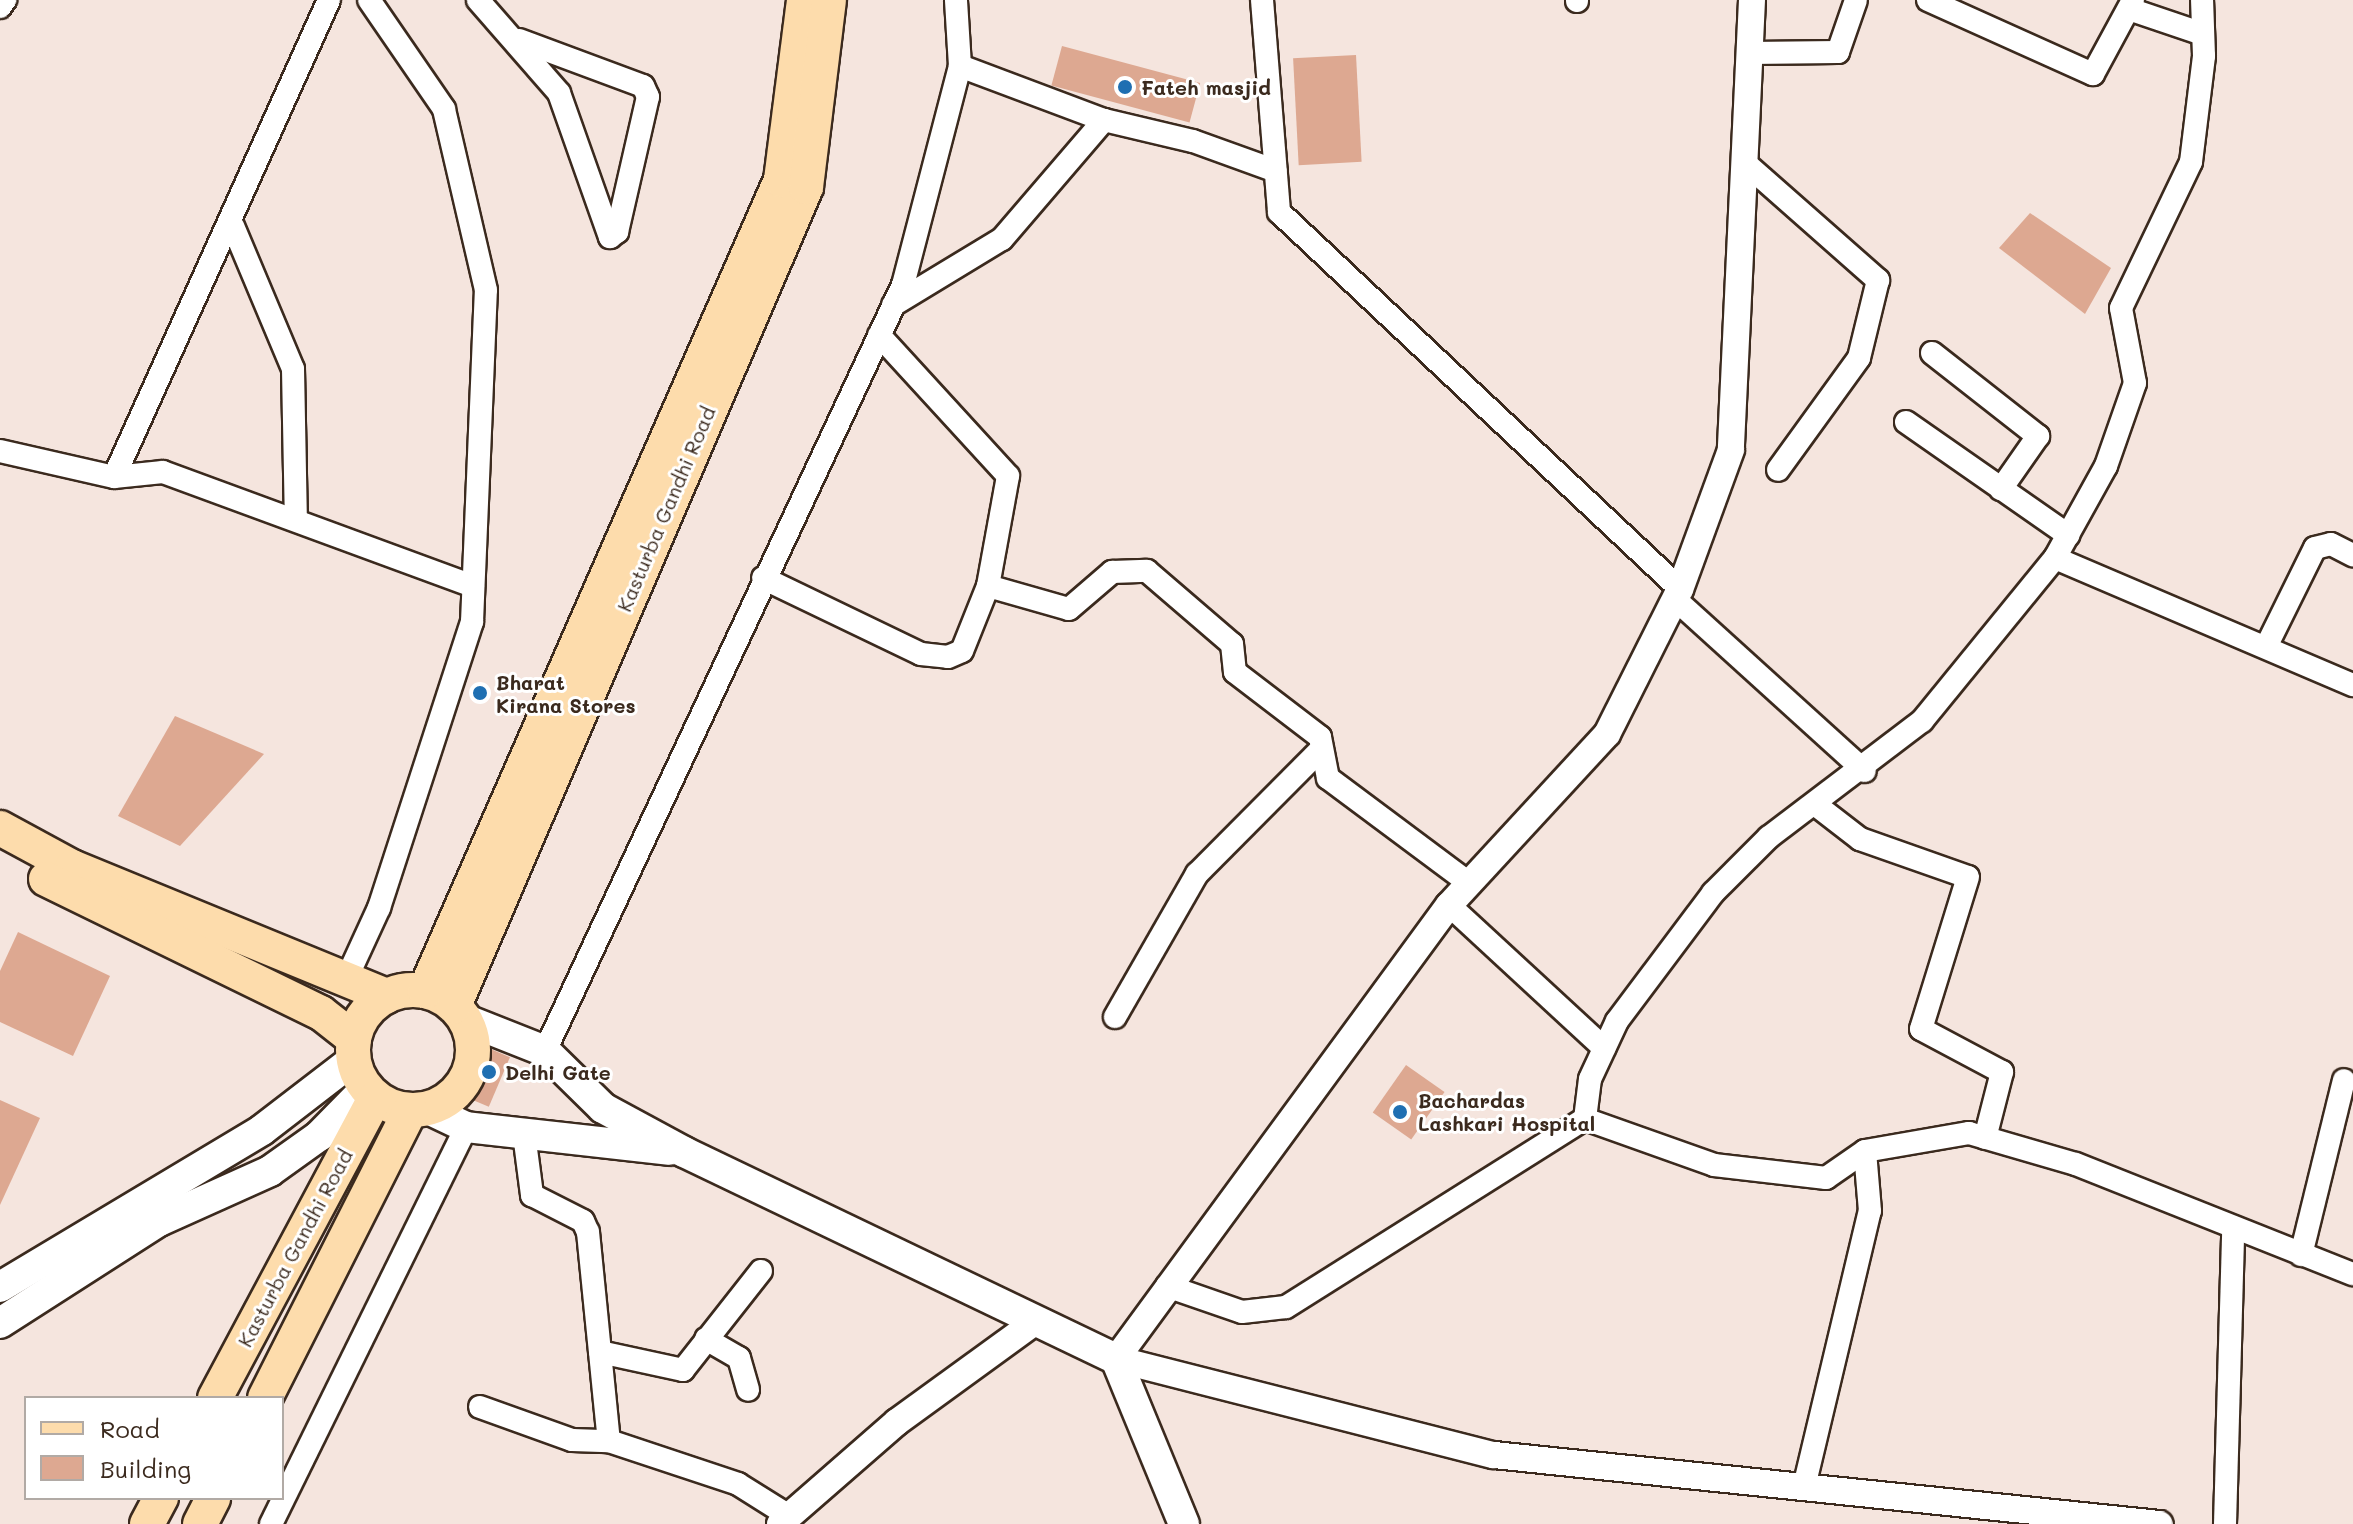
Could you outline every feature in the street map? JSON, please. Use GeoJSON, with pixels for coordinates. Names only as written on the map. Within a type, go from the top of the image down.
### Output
{"type":"FeatureCollection","features":[{"type":"Feature","properties":{"kind":"main road","name":"Kasturba Gandhi Road"},"geometry":{"type":"LineString","coordinates":[[448,1005],[781,180],[804,0]]}},
{"type":"Feature","properties":{"kind":"main road","name":"Kasturba Gandhi Road"},"geometry":{"type":"LineString","coordinates":[[448,1005],[806,187],[829,0]]}},
{"type":"Feature","properties":{"kind":"main road"},"geometry":{"type":"LineString","coordinates":[[0,828],[344,984],[387,996],[448,1005],[545,1051],[603,1108],[684,1152],[1116,1359],[1177,1519]]}},
{"type":"Feature","properties":{"kind":"main road"},"geometry":{"type":"LineString","coordinates":[[0,854],[321,1013],[362,1071],[419,1110],[466,1127],[684,1152]]}},
{"type":"Feature","properties":{"kind":"main road"},"geometry":{"type":"LineString","coordinates":[[0,1323],[159,1221],[270,1171],[319,1136],[362,1071],[365,1014],[387,996]]}},
{"type":"Feature","properties":{"kind":"main road"},"geometry":{"type":"LineString","coordinates":[[419,1110],[445,1101],[468,1073],[473,1055],[448,1005]]}},
{"type":"Feature","properties":{"kind":"main road","name":"Kasturba Gandhi Road"},"geometry":{"type":"LineString","coordinates":[[216,1396],[362,1071]]}},
{"type":"Feature","properties":{"kind":"main road"},"geometry":{"type":"LineString","coordinates":[[0,1287],[362,1071]]}},
{"type":"Feature","properties":{"kind":"main road","name":"Kasturba Gandhi Road"},"geometry":{"type":"LineString","coordinates":[[266,1396],[419,1110]]}},
{"type":"Feature","properties":{"kind":"main road"},"geometry":{"type":"LineString","coordinates":[[147,1524],[160,1500]]}},
{"type":"Feature","properties":{"kind":"main road"},"geometry":{"type":"LineString","coordinates":[[200,1524],[212,1500]]}},
{"type":"Feature","properties":{"kind":"street"},"geometry":{"type":"LineString","coordinates":[[0,7],[5,0]]}},
{"type":"Feature","properties":{"kind":"street"},"geometry":{"type":"LineString","coordinates":[[114,477],[233,226],[329,0]]}},
{"type":"Feature","properties":{"kind":"street"},"geometry":{"type":"LineString","coordinates":[[344,984],[384,893],[472,622],[486,290],[444,109],[369,0]]}},
{"type":"Feature","properties":{"kind":"street"},"geometry":{"type":"LineString","coordinates":[[478,0],[519,40],[559,93],[610,237],[617,232],[648,97],[643,86],[519,40]]}},
{"type":"Feature","properties":{"kind":"street"},"geometry":{"type":"LineString","coordinates":[[545,1051],[763,578],[893,305],[960,66],[956,0]]}},
{"type":"Feature","properties":{"kind":"street"},"geometry":{"type":"LineString","coordinates":[[1262,0],[1279,212],[1865,771]]}},
{"type":"Feature","properties":{"kind":"street"},"geometry":{"type":"LineString","coordinates":[[1752,0],[1731,450],[1678,594],[1607,734],[1449,905],[1116,1359],[1494,1455],[2159,1524]]}},
{"type":"Feature","properties":{"kind":"street"},"geometry":{"type":"LineString","coordinates":[[1749,53],[1838,52],[1856,0]]}},
{"type":"Feature","properties":{"kind":"street"},"geometry":{"type":"LineString","coordinates":[[1928,0],[2093,74],[2131,4],[2203,34]]}},
{"type":"Feature","properties":{"kind":"street"},"geometry":{"type":"LineString","coordinates":[[1585,1119],[1590,1079],[1604,1048],[1713,893],[1769,837],[1865,771],[1922,721],[2055,558],[2068,535],[2106,466],[2135,383],[2121,308],[2191,162],[2203,34],[2202,0]]}},
{"type":"Feature","properties":{"kind":"street"},"geometry":{"type":"LineString","coordinates":[[960,66],[1104,120],[1193,141],[1276,171]]}},
{"type":"Feature","properties":{"kind":"street"},"geometry":{"type":"LineString","coordinates":[[893,305],[1002,239],[1104,120]]}},
{"type":"Feature","properties":{"kind":"street"},"geometry":{"type":"LineString","coordinates":[[1744,162],[1878,280],[1859,358],[1778,470]]}},
{"type":"Feature","properties":{"kind":"street"},"geometry":{"type":"LineString","coordinates":[[233,226],[293,369],[296,520]]}},
{"type":"Feature","properties":{"kind":"street"},"geometry":{"type":"LineString","coordinates":[[763,578],[921,654],[948,657],[962,651],[988,586],[1008,476],[879,335]]}},
{"type":"Feature","properties":{"kind":"street"},"geometry":{"type":"LineString","coordinates":[[1932,353],[2038,436],[2001,489]]}},
{"type":"Feature","properties":{"kind":"street"},"geometry":{"type":"LineString","coordinates":[[1906,422],[2068,535]]}},
{"type":"Feature","properties":{"kind":"street"},"geometry":{"type":"LineString","coordinates":[[0,451],[114,477],[163,472],[473,586]]}},
{"type":"Feature","properties":{"kind":"street"},"geometry":{"type":"LineString","coordinates":[[2267,645],[2315,548],[2331,544],[2353,555]]}},
{"type":"Feature","properties":{"kind":"street"},"geometry":{"type":"LineString","coordinates":[[2055,558],[2267,645],[2353,685]]}},
{"type":"Feature","properties":{"kind":"street"},"geometry":{"type":"LineString","coordinates":[[988,586],[1069,609],[1112,572],[1147,571],[1232,644],[1235,672],[1320,737],[1318,752],[1328,778],[1469,883]]}},
{"type":"Feature","properties":{"kind":"street"},"geometry":{"type":"LineString","coordinates":[[1115,1017],[1197,874],[1318,752]]}},
{"type":"Feature","properties":{"kind":"street"},"geometry":{"type":"LineString","coordinates":[[1816,805],[1860,839],[1968,877],[1921,1029],[2002,1072],[1985,1138]]}},
{"type":"Feature","properties":{"kind":"street"},"geometry":{"type":"LineString","coordinates":[[1449,905],[1604,1048]]}},
{"type":"Feature","properties":{"kind":"street"},"geometry":{"type":"LineString","coordinates":[[2301,1255],[2344,1080]]}},
{"type":"Feature","properties":{"kind":"street"},"geometry":{"type":"LineString","coordinates":[[1167,1286],[1242,1312],[1286,1307],[1585,1119]]}},
{"type":"Feature","properties":{"kind":"street"},"geometry":{"type":"LineString","coordinates":[[1585,1119],[1714,1165],[1826,1178],[1865,1151],[1969,1133],[2076,1164],[2233,1230],[2353,1274]]}},
{"type":"Feature","properties":{"kind":"street"},"geometry":{"type":"LineString","coordinates":[[284,1498],[466,1127]]}},
{"type":"Feature","properties":{"kind":"street"},"geometry":{"type":"LineString","coordinates":[[524,1134],[532,1195],[583,1221],[588,1232],[609,1441]]}},
{"type":"Feature","properties":{"kind":"street"},"geometry":{"type":"LineString","coordinates":[[1804,1487],[1870,1211],[1865,1151]]}},
{"type":"Feature","properties":{"kind":"street"},"geometry":{"type":"LineString","coordinates":[[2225,1524],[2233,1230]]}},
{"type":"Feature","properties":{"kind":"street"},"geometry":{"type":"LineString","coordinates":[[600,1352],[677,1371],[761,1271]]}},
{"type":"Feature","properties":{"kind":"street"},"geometry":{"type":"LineString","coordinates":[[480,1407],[572,1440],[609,1441],[738,1484],[785,1520],[897,1422],[1036,1321]]}},
{"type":"Feature","properties":{"kind":"street"},"geometry":{"type":"LineString","coordinates":[[706,1339],[739,1358],[748,1390]]}},
{"type":"Feature","properties":{"kind":"street"},"geometry":{"type":"LineString","coordinates":[[271,1524],[283,1500]]}},
{"type":"Feature","properties":{"kind":"building","name":"Fateh masjid"},"geometry":{"type":"Polygon","coordinates":[[[1062,46],[1200,83],[1190,123],[1051,86],[1062,46]]]}},
{"type":"Feature","properties":{"kind":"building"},"geometry":{"type":"Polygon","coordinates":[[[1356,55],[1362,162],[1299,165],[1293,58],[1356,55]]]}},
{"type":"Feature","properties":{"kind":"building"},"geometry":{"type":"Polygon","coordinates":[[[2030,213],[2111,268],[2085,314],[1999,248],[2030,213]]]}},
{"type":"Feature","properties":{"kind":"building"},"geometry":{"type":"Polygon","coordinates":[[[175,716],[264,754],[180,846],[118,816],[175,716]]]}},
{"type":"Feature","properties":{"kind":"building"},"geometry":{"type":"Polygon","coordinates":[[[18,932],[110,976],[73,1056],[0,1022],[0,971],[18,932]]]}},
{"type":"Feature","properties":{"kind":"building","name":"Delhi Gate"},"geometry":{"type":"Polygon","coordinates":[[[486,1047],[510,1057],[489,1107],[465,1097],[486,1047]]]}},
{"type":"Feature","properties":{"kind":"building"},"geometry":{"type":"Polygon","coordinates":[[[1406,1065],[1445,1092],[1411,1139],[1373,1113],[1406,1065]]]}},
{"type":"Feature","properties":{"kind":"building"},"geometry":{"type":"Polygon","coordinates":[[[0,1100],[40,1118],[0,1205],[0,1100]]]}},
{"type":"Feature","properties":{"kind":"place","name":"Fateh masjid"},"geometry":{"type":"Point","coordinates":[1125,87]}},
{"type":"Feature","properties":{"kind":"place","name":"Bharat Kirana Stores"},"geometry":{"type":"Point","coordinates":[480,693]}},
{"type":"Feature","properties":{"kind":"place","name":"Delhi Gate"},"geometry":{"type":"Point","coordinates":[489,1072]}},
{"type":"Feature","properties":{"kind":"place","name":"Bachardas Lashkari Hospital"},"geometry":{"type":"Point","coordinates":[1400,1112]}}]}
